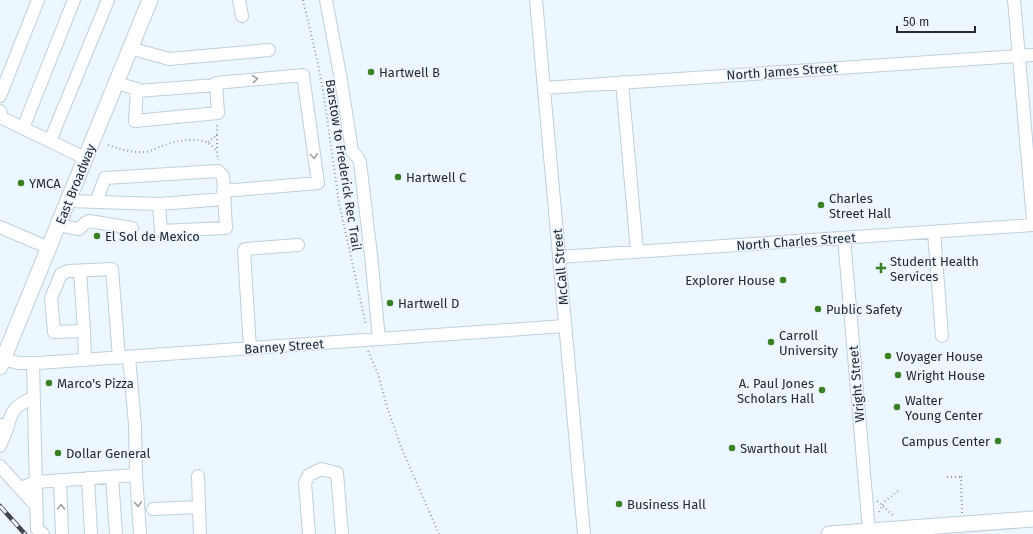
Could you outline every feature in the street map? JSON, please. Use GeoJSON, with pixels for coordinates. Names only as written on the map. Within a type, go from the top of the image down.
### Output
{"type":"FeatureCollection","features":[{"type":"Feature","properties":{"kind":"main road","name":"East Broadway"},"geometry":{"type":"LineString","coordinates":[[2,363],[5,342],[49,248],[150,0]]}},
{"type":"Feature","properties":{"kind":"main road"},"geometry":{"type":"LineString","coordinates":[[829,534],[872,525],[963,524],[1033,519]]}},
{"type":"Feature","properties":{"kind":"street"},"geometry":{"type":"LineString","coordinates":[[0,96],[38,0]]}},
{"type":"Feature","properties":{"kind":"street"},"geometry":{"type":"LineString","coordinates":[[23,128],[74,0]]}},
{"type":"Feature","properties":{"kind":"street"},"geometry":{"type":"LineString","coordinates":[[50,141],[108,0]]}},
{"type":"Feature","properties":{"kind":"street"},"geometry":{"type":"LineString","coordinates":[[239,0],[242,16]]}},
{"type":"Feature","properties":{"kind":"street"},"geometry":{"type":"LineString","coordinates":[[326,0],[341,80],[352,151],[360,162],[379,339]]}},
{"type":"Feature","properties":{"kind":"street","name":"McCall Street"},"geometry":{"type":"LineString","coordinates":[[536,0],[584,534]]}},
{"type":"Feature","properties":{"kind":"street"},"geometry":{"type":"LineString","coordinates":[[1014,0],[1033,220]]}},
{"type":"Feature","properties":{"kind":"street"},"geometry":{"type":"LineString","coordinates":[[130,48],[169,59],[269,50]]}},
{"type":"Feature","properties":{"kind":"street","name":"North James Street"},"geometry":{"type":"LineString","coordinates":[[544,88],[1033,55]]}},
{"type":"Feature","properties":{"kind":"street"},"geometry":{"type":"LineString","coordinates":[[68,201],[159,204],[318,183],[303,75],[137,91],[137,89],[116,83]]}},
{"type":"Feature","properties":{"kind":"street"},"geometry":{"type":"LineString","coordinates":[[622,82],[637,251]]}},
{"type":"Feature","properties":{"kind":"street"},"geometry":{"type":"LineString","coordinates":[[137,91],[135,121],[218,113],[216,84]]}},
{"type":"Feature","properties":{"kind":"street"},"geometry":{"type":"LineString","coordinates":[[0,110],[2,118],[85,158]]}},
{"type":"Feature","properties":{"kind":"street"},"geometry":{"type":"LineString","coordinates":[[96,202],[105,178],[218,171],[222,176],[226,228],[161,231],[159,204]]}},
{"type":"Feature","properties":{"kind":"street"},"geometry":{"type":"LineString","coordinates":[[58,224],[79,229],[84,223],[89,221],[132,228]]}},
{"type":"Feature","properties":{"kind":"street","name":"North Charles Street"},"geometry":{"type":"LineString","coordinates":[[559,257],[1033,225]]}},
{"type":"Feature","properties":{"kind":"street"},"geometry":{"type":"LineString","coordinates":[[0,227],[49,248]]}},
{"type":"Feature","properties":{"kind":"street"},"geometry":{"type":"LineString","coordinates":[[934,232],[942,336]]}},
{"type":"Feature","properties":{"kind":"street","name":"Wright Street"},"geometry":{"type":"LineString","coordinates":[[844,238],[872,525]]}},
{"type":"Feature","properties":{"kind":"street"},"geometry":{"type":"LineString","coordinates":[[250,348],[244,251],[245,249],[298,245]]}},
{"type":"Feature","properties":{"kind":"street"},"geometry":{"type":"LineString","coordinates":[[84,331],[54,332],[51,298],[61,274],[68,271],[112,270],[124,358],[136,425],[136,475],[140,534]]}},
{"type":"Feature","properties":{"kind":"street"},"geometry":{"type":"LineString","coordinates":[[80,271],[86,360]]}},
{"type":"Feature","properties":{"kind":"street","name":"Barney Street"},"geometry":{"type":"LineString","coordinates":[[2,363],[32,363],[124,358],[565,326]]}},
{"type":"Feature","properties":{"kind":"street"},"geometry":{"type":"LineString","coordinates":[[32,363],[37,529],[43,534]]}},
{"type":"Feature","properties":{"kind":"street"},"geometry":{"type":"LineString","coordinates":[[0,446],[3,426],[10,414],[18,405],[33,397]]}},
{"type":"Feature","properties":{"kind":"street"},"geometry":{"type":"LineString","coordinates":[[0,466],[36,506]]}},
{"type":"Feature","properties":{"kind":"street"},"geometry":{"type":"LineString","coordinates":[[309,534],[305,483],[309,475],[321,469],[337,473],[342,534]]}},
{"type":"Feature","properties":{"kind":"street"},"geometry":{"type":"LineString","coordinates":[[20,488],[36,482],[136,475]]}},
{"type":"Feature","properties":{"kind":"street"},"geometry":{"type":"LineString","coordinates":[[198,476],[200,534]]}},
{"type":"Feature","properties":{"kind":"street"},"geometry":{"type":"LineString","coordinates":[[112,477],[116,534]]}},
{"type":"Feature","properties":{"kind":"street"},"geometry":{"type":"LineString","coordinates":[[88,478],[91,534]]}},
{"type":"Feature","properties":{"kind":"street"},"geometry":{"type":"LineString","coordinates":[[60,480],[62,534]]}},
{"type":"Feature","properties":{"kind":"street"},"geometry":{"type":"LineString","coordinates":[[153,509],[199,506]]}},
{"type":"Feature","properties":{"kind":"path","name":"Barstow to Frederick Rec Trail"},"geometry":{"type":"LineString","coordinates":[[303,0],[323,90],[339,202],[366,328]]}},
{"type":"Feature","properties":{"kind":"path"},"geometry":{"type":"LineString","coordinates":[[218,113],[218,163]]}},
{"type":"Feature","properties":{"kind":"path"},"geometry":{"type":"LineString","coordinates":[[208,142],[217,135]]}},
{"type":"Feature","properties":{"kind":"path"},"geometry":{"type":"LineString","coordinates":[[108,145],[133,152],[145,152],[182,140],[208,142],[217,151]]}},
{"type":"Feature","properties":{"kind":"path"},"geometry":{"type":"LineString","coordinates":[[368,346],[370,357],[375,365],[388,410],[401,447],[439,534]]}},
{"type":"Feature","properties":{"kind":"path"},"geometry":{"type":"LineString","coordinates":[[947,477],[965,476]]}},
{"type":"Feature","properties":{"kind":"path"},"geometry":{"type":"LineString","coordinates":[[961,477],[963,524]]}},
{"type":"Feature","properties":{"kind":"path"},"geometry":{"type":"LineString","coordinates":[[872,525],[884,502],[898,491]]}},
{"type":"Feature","properties":{"kind":"path"},"geometry":{"type":"LineString","coordinates":[[874,498],[894,516]]}},
{"type":"Feature","properties":{"kind":"railway"},"geometry":{"type":"LineString","coordinates":[[0,506],[25,534]]}},
{"type":"Feature","properties":{"kind":"place","name":"Hartwell B"},"geometry":{"type":"Point","coordinates":[371,72]}},
{"type":"Feature","properties":{"kind":"place","name":"Hartwell C"},"geometry":{"type":"Point","coordinates":[398,177]}},
{"type":"Feature","properties":{"kind":"place","name":"YMCA"},"geometry":{"type":"Point","coordinates":[21,183]}},
{"type":"Feature","properties":{"kind":"place","name":"Charles Street Hall"},"geometry":{"type":"Point","coordinates":[821,205]}},
{"type":"Feature","properties":{"kind":"place","name":"El Sol de Mexico"},"geometry":{"type":"Point","coordinates":[97,236]}},
{"type":"Feature","properties":{"kind":"place","name":"Student Health Services"},"geometry":{"type":"Point","coordinates":[881,268]}},
{"type":"Feature","properties":{"kind":"place","name":"Explorer House"},"geometry":{"type":"Point","coordinates":[783,280]}},
{"type":"Feature","properties":{"kind":"place","name":"Hartwell D"},"geometry":{"type":"Point","coordinates":[390,303]}},
{"type":"Feature","properties":{"kind":"place","name":"Public Safety"},"geometry":{"type":"Point","coordinates":[818,309]}},
{"type":"Feature","properties":{"kind":"place","name":"Carroll University"},"geometry":{"type":"Point","coordinates":[771,342]}},
{"type":"Feature","properties":{"kind":"place","name":"Voyager House"},"geometry":{"type":"Point","coordinates":[888,356]}},
{"type":"Feature","properties":{"kind":"place","name":"Wright House"},"geometry":{"type":"Point","coordinates":[898,375]}},
{"type":"Feature","properties":{"kind":"place","name":"Marco's Pizza"},"geometry":{"type":"Point","coordinates":[49,383]}},
{"type":"Feature","properties":{"kind":"place","name":"A. Paul Jones Scholars Hall"},"geometry":{"type":"Point","coordinates":[822,390]}},
{"type":"Feature","properties":{"kind":"place","name":"Walter Young Center"},"geometry":{"type":"Point","coordinates":[897,407]}},
{"type":"Feature","properties":{"kind":"place","name":"Campus Center"},"geometry":{"type":"Point","coordinates":[998,441]}},
{"type":"Feature","properties":{"kind":"place","name":"Swarthout Hall"},"geometry":{"type":"Point","coordinates":[732,448]}},
{"type":"Feature","properties":{"kind":"place","name":"Dollar General"},"geometry":{"type":"Point","coordinates":[58,453]}},
{"type":"Feature","properties":{"kind":"place","name":"Business Hall"},"geometry":{"type":"Point","coordinates":[619,504]}}]}
